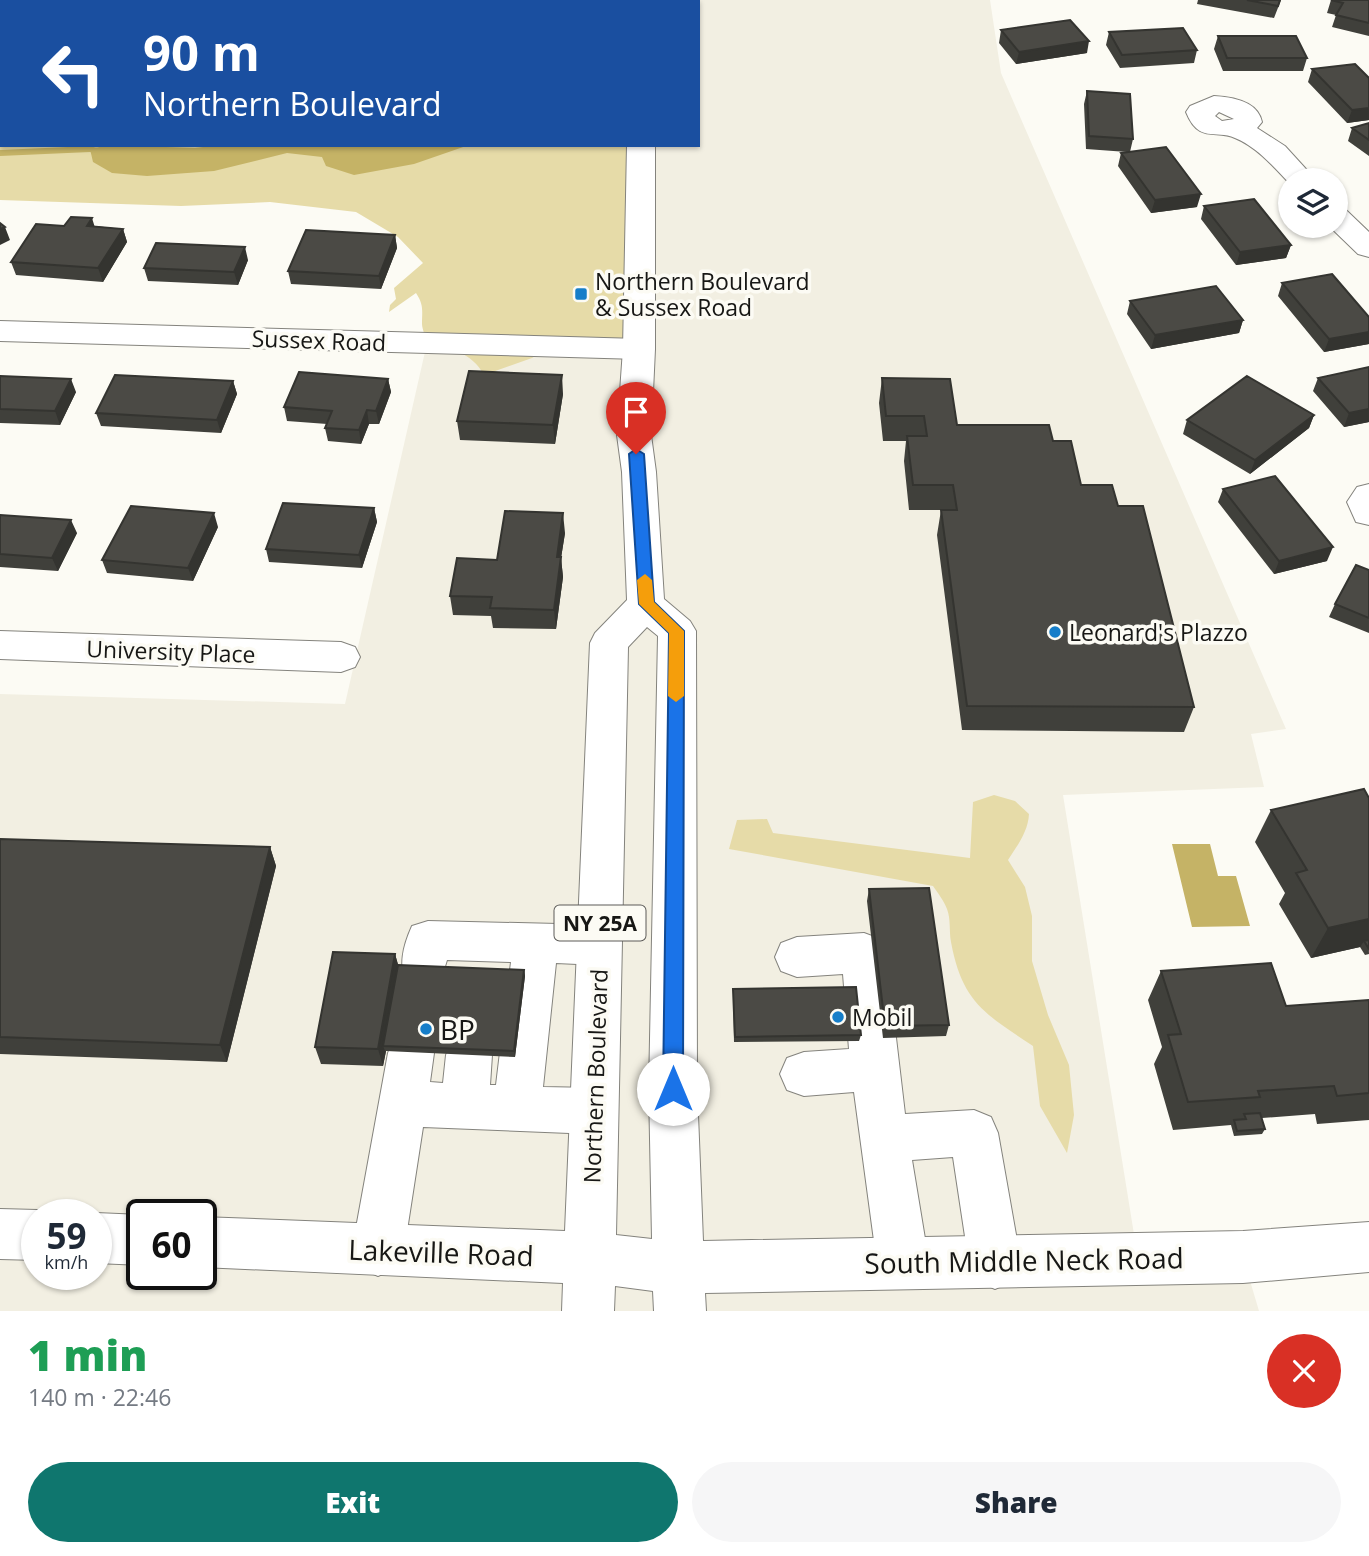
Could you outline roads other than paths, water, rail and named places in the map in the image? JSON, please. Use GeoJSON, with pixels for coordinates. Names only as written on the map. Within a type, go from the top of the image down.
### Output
{"type":"FeatureCollection","features":[{"type":"Feature","properties":{"kind":"main road"},"geometry":{"type":"LineString","coordinates":[[1239,128],[1275,152],[1290,168]]}},
{"type":"Feature","properties":{"kind":"main road"},"geometry":{"type":"LineString","coordinates":[[642,147],[639,349],[634,435],[639,472],[646,604]]}},
{"type":"Feature","properties":{"kind":"main road"},"geometry":{"type":"LineString","coordinates":[[1348,228],[1369,248]]}},
{"type":"Feature","properties":{"kind":"main road","name":"Sussex Road"},"geometry":{"type":"LineString","coordinates":[[0,331],[639,349]]}},
{"type":"Feature","properties":{"kind":"main road"},"geometry":{"type":"LineString","coordinates":[[1369,496],[1365,502],[1369,513]]}},
{"type":"Feature","properties":{"kind":"main road","name":"Northern Boulevard"},"geometry":{"type":"LineString","coordinates":[[587,1311],[609,643],[646,604]]}},
{"type":"Feature","properties":{"kind":"main road","name":"NY 25A"},"geometry":{"type":"LineString","coordinates":[[646,604],[677,631],[673,1089],[680,1289]]}},
{"type":"Feature","properties":{"kind":"main road","name":"University Place"},"geometry":{"type":"LineString","coordinates":[[0,645],[341,657]]}},
{"type":"Feature","properties":{"kind":"main road"},"geometry":{"type":"LineString","coordinates":[[423,972],[428,940],[478,958],[536,943],[599,945]]}},
{"type":"Feature","properties":{"kind":"main road"},"geometry":{"type":"LineString","coordinates":[[517,1108],[536,943]]}},
{"type":"Feature","properties":{"kind":"main road"},"geometry":{"type":"LineString","coordinates":[[797,957],[864,954],[874,1069],[903,1263]]}},
{"type":"Feature","properties":{"kind":"main road"},"geometry":{"type":"LineString","coordinates":[[378,1250],[411,1053]]}},
{"type":"Feature","properties":{"kind":"main road"},"geometry":{"type":"LineString","coordinates":[[464,1106],[469,1055]]}},
{"type":"Feature","properties":{"kind":"main road"},"geometry":{"type":"LineString","coordinates":[[804,1074],[874,1069]]}},
{"type":"Feature","properties":{"kind":"main road"},"geometry":{"type":"LineString","coordinates":[[402,1104],[594,1111]]}},
{"type":"Feature","properties":{"kind":"main road"},"geometry":{"type":"LineString","coordinates":[[884,1138],[974,1133],[995,1264]]}},
{"type":"Feature","properties":{"kind":"main road"},"geometry":{"type":"LineString","coordinates":[[0,1234],[21,1235]]}},
{"type":"Feature","properties":{"kind":"main road","name":"Lakeville Road"},"geometry":{"type":"LineString","coordinates":[[217,1243],[589,1258],[680,1289]]}},
{"type":"Feature","properties":{"kind":"main road","name":"South Middle Neck Road"},"geometry":{"type":"LineString","coordinates":[[680,1289],[816,1263],[995,1264],[1243,1257],[1369,1247]]}},
{"type":"Feature","properties":{"kind":"waterway"},"geometry":{"type":"LineString","coordinates":[[0,153],[90,149],[104,151]]}},
{"type":"Feature","properties":{"kind":"place","name":"Northern Boulevard & Sussex Road"},"geometry":{"type":"Point","coordinates":[581,294]}},
{"type":"Feature","properties":{"kind":"place","name":"Leonard's Plazzo"},"geometry":{"type":"Point","coordinates":[1055,632]}},
{"type":"Feature","properties":{"kind":"place","name":"Mobil"},"geometry":{"type":"Point","coordinates":[838,1017]}},
{"type":"Feature","properties":{"kind":"place","name":"BP"},"geometry":{"type":"Point","coordinates":[426,1029]}}]}
